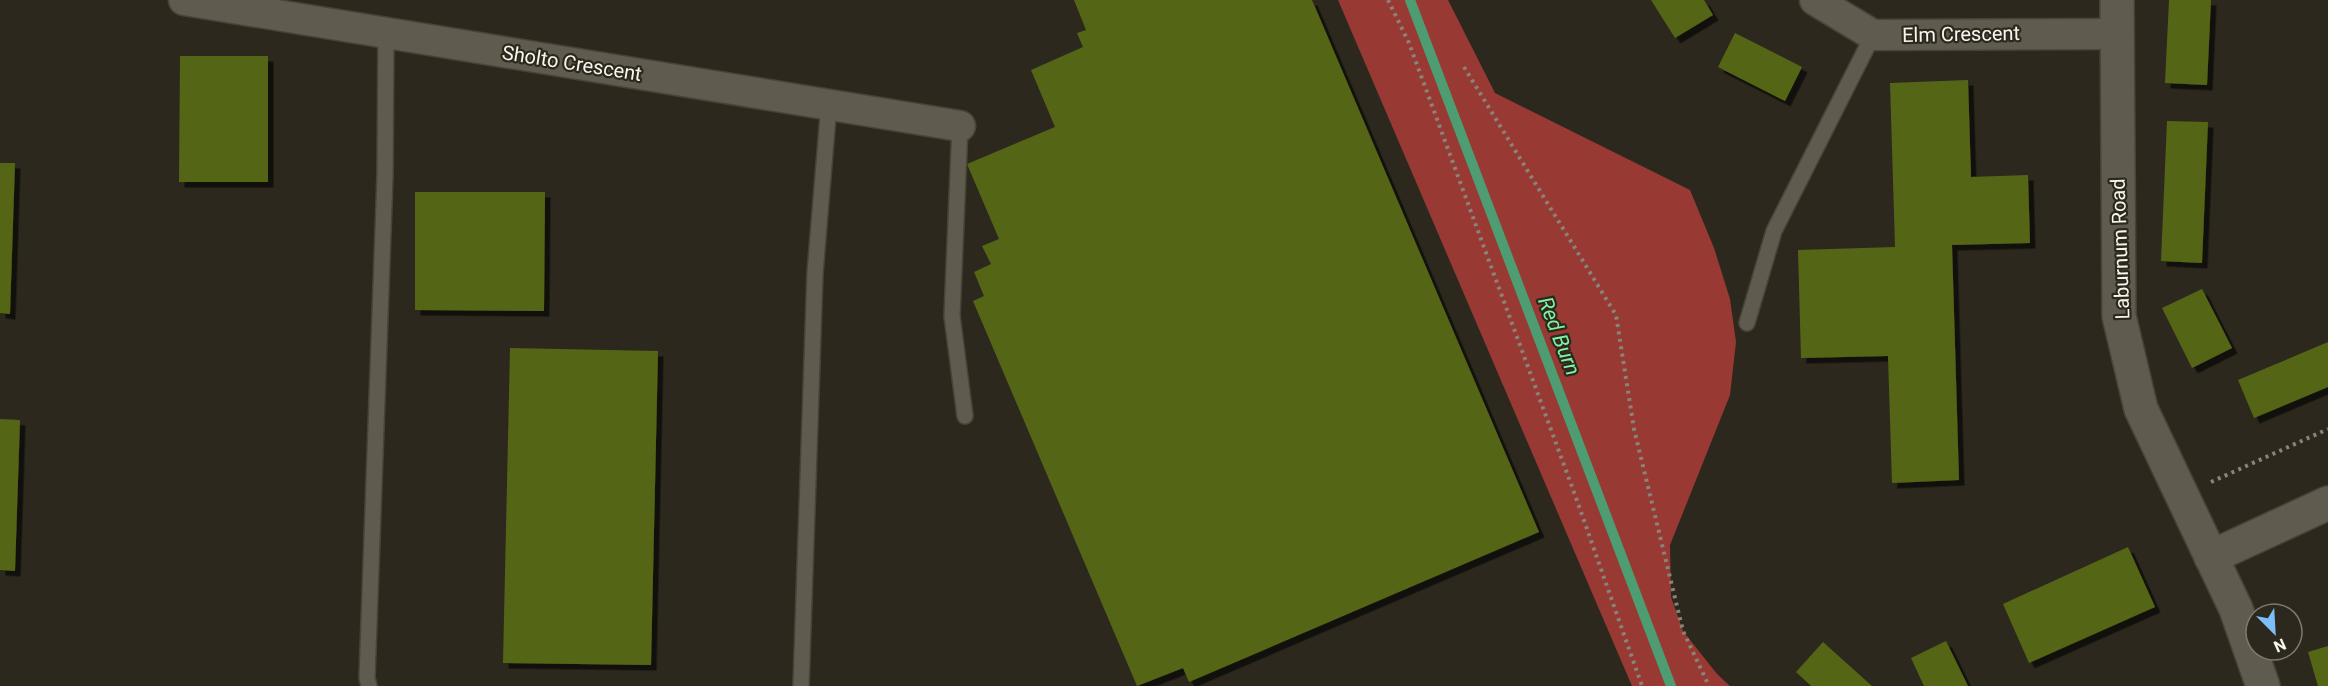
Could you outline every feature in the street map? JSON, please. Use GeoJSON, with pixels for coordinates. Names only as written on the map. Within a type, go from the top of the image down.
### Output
{"type":"FeatureCollection","features":[{"type":"Feature","properties":{"kind":"street","name":"Sholto Crescent"},"geometry":{"type":"LineString","coordinates":[[184,0],[960,126]]}},
{"type":"Feature","properties":{"kind":"street","name":"Elm Crescent"},"geometry":{"type":"LineString","coordinates":[[1815,0],[1873,35],[2116,34]]}},
{"type":"Feature","properties":{"kind":"street","name":"Laburnum Road"},"geometry":{"type":"LineString","coordinates":[[2117,0],[2119,316],[2141,409],[2236,609],[2263,686]]}},
{"type":"Feature","properties":{"kind":"street"},"geometry":{"type":"LineString","coordinates":[[2211,557],[2328,503]]}},
{"type":"Feature","properties":{"kind":"lane"},"geometry":{"type":"LineString","coordinates":[[369,686],[367,678],[385,176],[386,32]]}},
{"type":"Feature","properties":{"kind":"lane"},"geometry":{"type":"LineString","coordinates":[[1747,323],[1774,231],[1873,35]]}},
{"type":"Feature","properties":{"kind":"lane"},"geometry":{"type":"LineString","coordinates":[[801,686],[815,273],[829,104]]}},
{"type":"Feature","properties":{"kind":"lane"},"geometry":{"type":"LineString","coordinates":[[960,126],[952,316],[965,416]]}},
{"type":"Feature","properties":{"kind":"path"},"geometry":{"type":"LineString","coordinates":[[1389,0],[1413,54],[1567,472],[1642,686]]}},
{"type":"Feature","properties":{"kind":"path"},"geometry":{"type":"LineString","coordinates":[[1464,68],[1616,315],[1634,429],[1683,631],[1709,686]]}},
{"type":"Feature","properties":{"kind":"path"},"geometry":{"type":"LineString","coordinates":[[2182,495],[2328,429]]}},
{"type":"Feature","properties":{"kind":"shaded area"},"geometry":{"type":"Polygon","coordinates":[[[1338,0],[1448,0],[1495,93],[1690,190],[1714,248],[1730,299],[1736,342],[1730,395],[1670,545],[1671,597],[1683,631],[1717,674],[1730,686],[1632,686],[1338,0]]]}},
{"type":"Feature","properties":{"kind":"building"},"geometry":{"type":"Polygon","coordinates":[[[1074,0],[1312,0],[1539,532],[1189,682],[1183,668],[1137,686],[973,301],[984,296],[974,272],[991,264],[982,246],[999,239],[967,164],[1055,127],[1031,70],[1083,47],[1077,33],[1086,30],[1074,0]]]}},
{"type":"Feature","properties":{"kind":"building"},"geometry":{"type":"Polygon","coordinates":[[[1651,0],[1704,0],[1713,15],[1675,38],[1651,0]]]}},
{"type":"Feature","properties":{"kind":"building"},"geometry":{"type":"Polygon","coordinates":[[[2169,0],[2211,0],[2207,85],[2165,83],[2169,0]]]}},
{"type":"Feature","properties":{"kind":"building"},"geometry":{"type":"Polygon","coordinates":[[[1735,33],[1802,67],[1785,101],[1718,67],[1735,33]]]}},
{"type":"Feature","properties":{"kind":"building"},"geometry":{"type":"Polygon","coordinates":[[[180,56],[268,56],[268,182],[179,182],[180,56]]]}},
{"type":"Feature","properties":{"kind":"building"},"geometry":{"type":"Polygon","coordinates":[[[1968,80],[1971,177],[2028,175],[2030,243],[1952,245],[1959,480],[1892,483],[1888,356],[1801,358],[1798,250],[1895,247],[1890,83],[1968,80]]]}},
{"type":"Feature","properties":{"kind":"building"},"geometry":{"type":"Polygon","coordinates":[[[2167,121],[2208,122],[2202,263],[2161,261],[2167,121]]]}},
{"type":"Feature","properties":{"kind":"building"},"geometry":{"type":"Polygon","coordinates":[[[0,163],[15,163],[10,314],[0,313],[0,163]]]}},
{"type":"Feature","properties":{"kind":"building"},"geometry":{"type":"Polygon","coordinates":[[[415,192],[545,192],[544,311],[415,310],[415,192]]]}},
{"type":"Feature","properties":{"kind":"building"},"geometry":{"type":"Polygon","coordinates":[[[2202,289],[2232,348],[2192,368],[2162,308],[2202,289]]]}},
{"type":"Feature","properties":{"kind":"building"},"geometry":{"type":"Polygon","coordinates":[[[2328,342],[2328,387],[2254,418],[2238,380],[2328,342]]]}},
{"type":"Feature","properties":{"kind":"building"},"geometry":{"type":"Polygon","coordinates":[[[510,348],[658,351],[651,665],[503,663],[510,348]]]}},
{"type":"Feature","properties":{"kind":"building"},"geometry":{"type":"Polygon","coordinates":[[[0,419],[20,420],[15,571],[0,570],[0,419]]]}},
{"type":"Feature","properties":{"kind":"building"},"geometry":{"type":"Polygon","coordinates":[[[2128,547],[2155,607],[2029,663],[2003,604],[2128,547]]]}},
{"type":"Feature","properties":{"kind":"building"},"geometry":{"type":"Polygon","coordinates":[[[1946,641],[1968,686],[1924,686],[1911,658],[1946,641]]]}},
{"type":"Feature","properties":{"kind":"building"},"geometry":{"type":"Polygon","coordinates":[[[1823,642],[1872,686],[1811,686],[1796,672],[1823,642]]]}},
{"type":"Feature","properties":{"kind":"building"},"geometry":{"type":"Polygon","coordinates":[[[2328,646],[2328,686],[2318,686],[2308,652],[2328,646]]]}},
{"type":"Feature","properties":{"kind":"waterway","name":"Red Burn"},"geometry":{"type":"LineString","coordinates":[[1410,0],[1671,686]]}}]}
